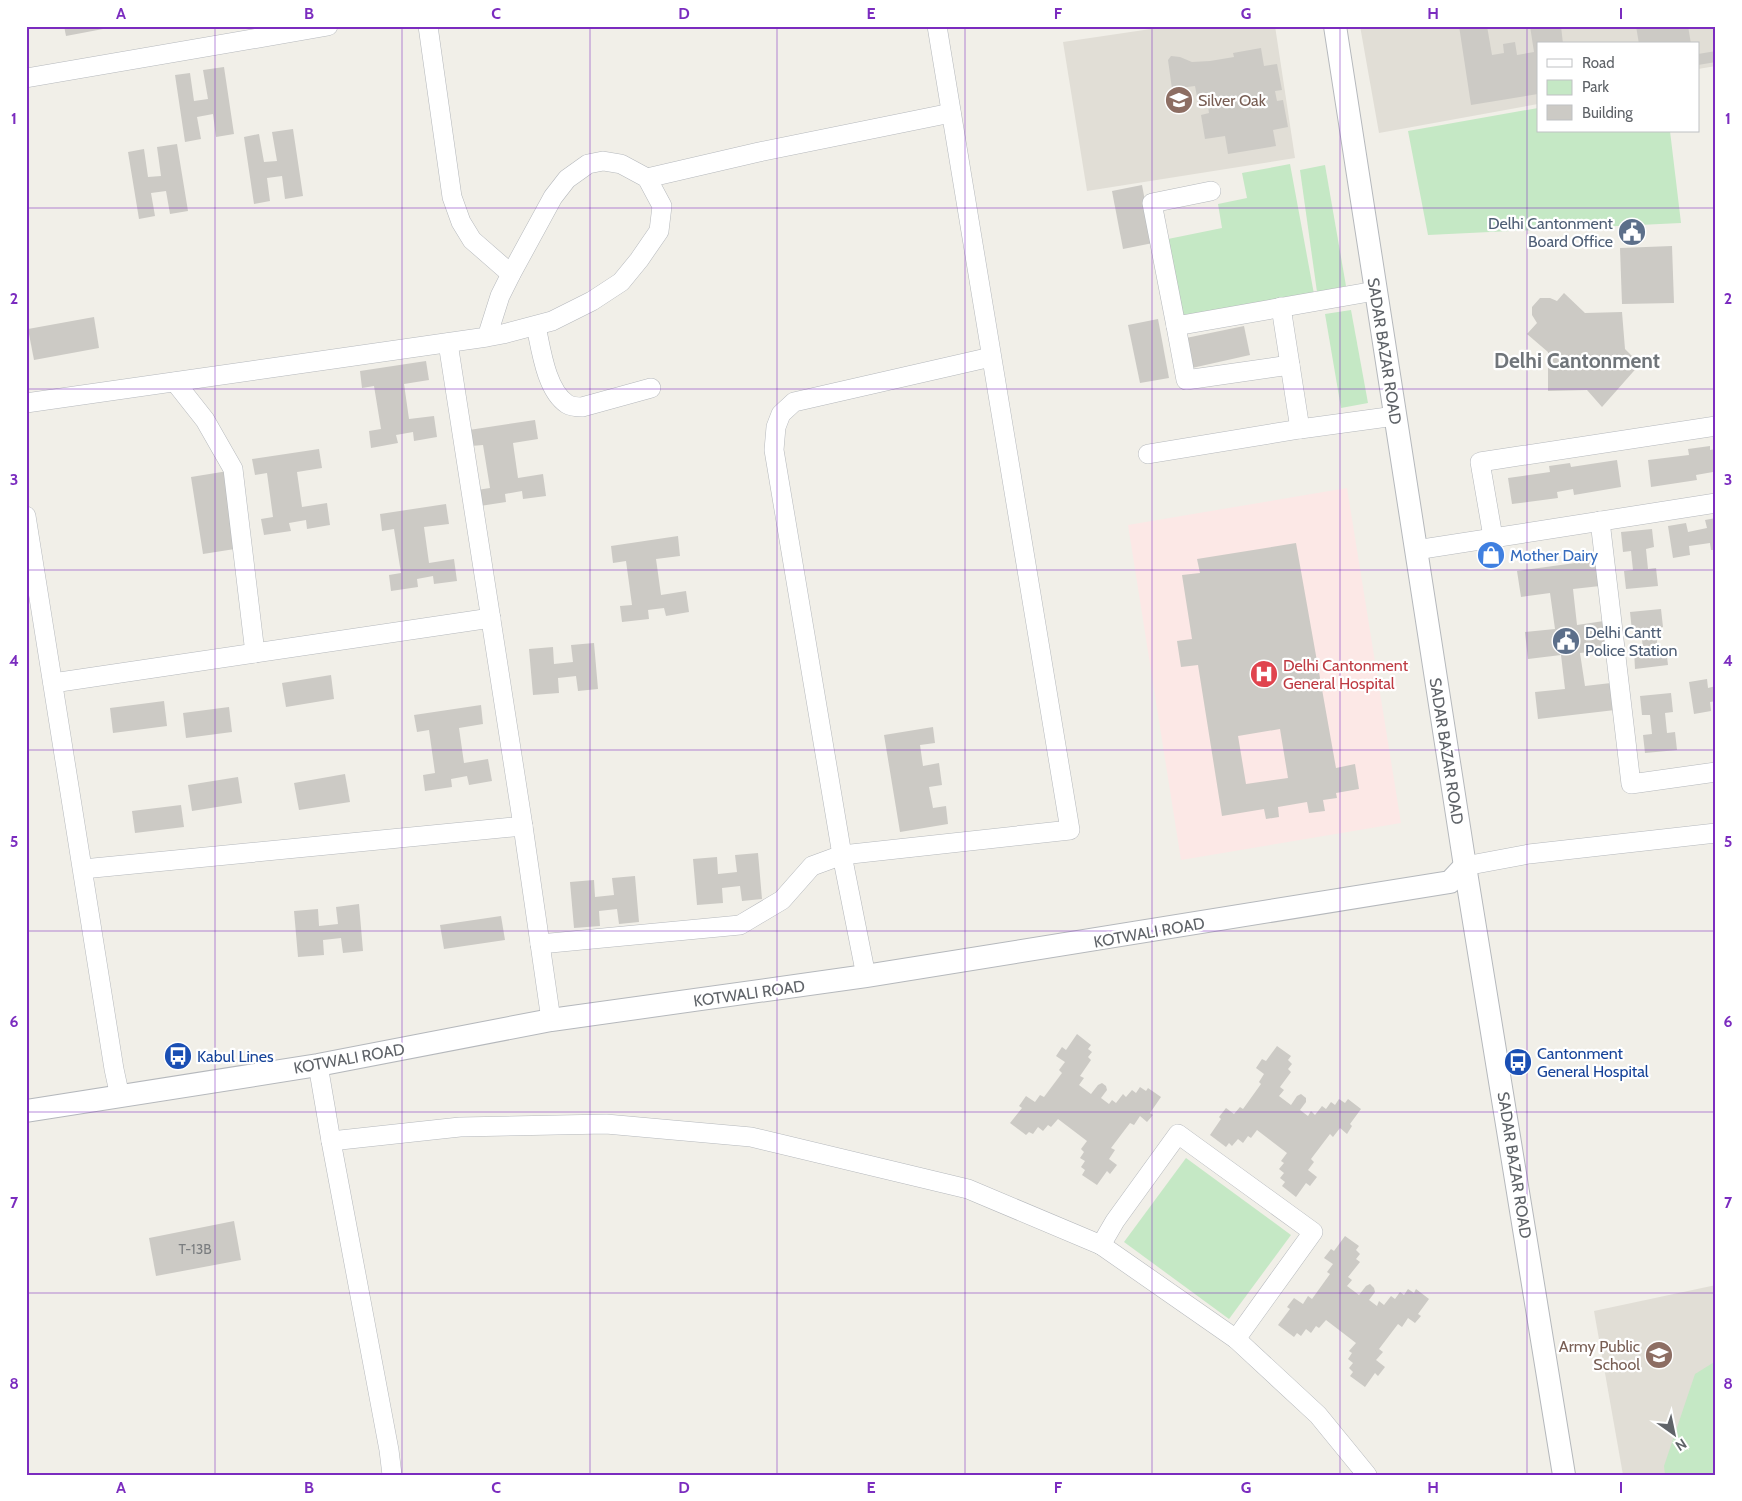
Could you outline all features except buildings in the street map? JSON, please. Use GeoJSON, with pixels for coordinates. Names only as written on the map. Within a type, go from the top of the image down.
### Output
{"type":"FeatureCollection","features":[{"type":"Feature","properties":{"kind":"street"},"geometry":{"type":"LineString","coordinates":[[428,26],[452,197],[461,222],[472,240],[511,274]]}},
{"type":"Feature","properties":{"kind":"street"},"geometry":{"type":"LineString","coordinates":[[540,944],[740,925],[782,900],[812,866],[842,856],[1070,830],[936,26]]}},
{"type":"Feature","properties":{"kind":"street","name":"SADAR BAZAR ROAD"},"geometry":{"type":"LineString","coordinates":[[1335,26],[1465,866],[1564,1475]]}},
{"type":"Feature","properties":{"kind":"street"},"geometry":{"type":"LineString","coordinates":[[26,78],[227,35],[322,27]]}},
{"type":"Feature","properties":{"kind":"street"},"geometry":{"type":"LineString","coordinates":[[647,178],[759,152],[951,113]]}},
{"type":"Feature","properties":{"kind":"street"},"geometry":{"type":"LineString","coordinates":[[26,403],[487,337],[552,321],[607,292],[621,282],[659,231],[662,206],[647,178],[621,164],[603,161],[588,164],[567,179],[553,197],[511,274],[500,296],[487,337]]}},
{"type":"Feature","properties":{"kind":"street"},"geometry":{"type":"LineString","coordinates":[[1211,191],[1152,203],[1186,380],[1290,365]]}},
{"type":"Feature","properties":{"kind":"street"},"geometry":{"type":"LineString","coordinates":[[1176,326],[1376,291]]}},
{"type":"Feature","properties":{"kind":"street"},"geometry":{"type":"LineString","coordinates":[[1281,307],[1300,429]]}},
{"type":"Feature","properties":{"kind":"street"},"geometry":{"type":"LineString","coordinates":[[536,326],[550,380],[557,394],[566,404],[582,407],[651,388]]}},
{"type":"Feature","properties":{"kind":"street"},"geometry":{"type":"LineString","coordinates":[[448,343],[551,1020]]}},
{"type":"Feature","properties":{"kind":"street"},"geometry":{"type":"LineString","coordinates":[[866,976],[842,856],[774,450],[776,427],[781,414],[794,402],[991,357]]}},
{"type":"Feature","properties":{"kind":"street"},"geometry":{"type":"LineString","coordinates":[[175,382],[205,420],[233,469],[255,653]]}},
{"type":"Feature","properties":{"kind":"street"},"geometry":{"type":"LineString","coordinates":[[1148,454],[1300,429],[1395,416]]}},
{"type":"Feature","properties":{"kind":"street"},"geometry":{"type":"LineString","coordinates":[[1493,537],[1480,462],[1716,426]]}},
{"type":"Feature","properties":{"kind":"street"},"geometry":{"type":"LineString","coordinates":[[1416,550],[1716,503]]}},
{"type":"Feature","properties":{"kind":"street"},"geometry":{"type":"LineString","coordinates":[[26,516],[120,1097]]}},
{"type":"Feature","properties":{"kind":"street"},"geometry":{"type":"LineString","coordinates":[[1600,522],[1631,784],[1716,772]]}},
{"type":"Feature","properties":{"kind":"street"},"geometry":{"type":"LineString","coordinates":[[53,683],[491,618]]}},
{"type":"Feature","properties":{"kind":"street"},"geometry":{"type":"LineString","coordinates":[[82,869],[523,826]]}},
{"type":"Feature","properties":{"kind":"street"},"geometry":{"type":"LineString","coordinates":[[1465,866],[1529,854],[1716,833]]}},
{"type":"Feature","properties":{"kind":"street","name":"KOTWALI ROAD"},"geometry":{"type":"LineString","coordinates":[[26,1111],[318,1065],[551,1020],[866,976],[1450,882],[1465,866]]}},
{"type":"Feature","properties":{"kind":"street"},"geometry":{"type":"LineString","coordinates":[[318,1065],[330,1141],[389,1450],[392,1475]]}},
{"type":"Feature","properties":{"kind":"street"},"geometry":{"type":"LineString","coordinates":[[330,1141],[460,1127],[606,1124],[751,1137],[968,1189],[1101,1245],[1236,1339],[1318,1415],[1367,1475]]}},
{"type":"Feature","properties":{"kind":"street"},"geometry":{"type":"LineString","coordinates":[[1101,1245],[1115,1221],[1178,1134],[1313,1232],[1236,1339]]}},
{"type":"Feature","properties":{"kind":"shaded area","name":"Silver Oak"},"geometry":{"type":"Polygon","coordinates":[[[1171,26],[1275,26],[1295,158],[1087,191],[1063,42],[1171,26]]]}},
{"type":"Feature","properties":{"kind":"shaded area"},"geometry":{"type":"Polygon","coordinates":[[[1360,26],[1716,26],[1716,66],[1700,69],[1700,42],[1537,42],[1537,104],[1379,133],[1360,26]]]}},
{"type":"Feature","properties":{"kind":"shaded area","name":"Delhi Cantonment General Hospital"},"geometry":{"type":"Polygon","coordinates":[[[1347,488],[1401,823],[1181,860],[1128,525],[1347,488]]]}},
{"type":"Feature","properties":{"kind":"shaded area","name":"Army Public School"},"geometry":{"type":"Polygon","coordinates":[[[1716,1285],[1716,1475],[1623,1475],[1594,1311],[1716,1285]]]}},
{"type":"Feature","properties":{"kind":"green space"},"geometry":{"type":"Polygon","coordinates":[[[1537,108],[1537,132],[1670,132],[1681,223],[1428,235],[1408,131],[1537,108]]]}},
{"type":"Feature","properties":{"kind":"green space"},"geometry":{"type":"Polygon","coordinates":[[[1290,164],[1314,294],[1183,319],[1168,239],[1222,228],[1218,204],[1247,198],[1242,173],[1290,164]]]}},
{"type":"Feature","properties":{"kind":"green space"},"geometry":{"type":"Polygon","coordinates":[[[1325,165],[1346,286],[1317,292],[1300,170],[1325,165]]]}},
{"type":"Feature","properties":{"kind":"green space"},"geometry":{"type":"Polygon","coordinates":[[[1351,310],[1368,403],[1341,408],[1325,314],[1351,310]]]}},
{"type":"Feature","properties":{"kind":"green space"},"geometry":{"type":"Polygon","coordinates":[[[1186,1158],[1291,1235],[1229,1319],[1124,1242],[1186,1158]]]}},
{"type":"Feature","properties":{"kind":"green space"},"geometry":{"type":"Polygon","coordinates":[[[1716,1361],[1716,1475],[1665,1475],[1664,1466],[1695,1374],[1716,1361]]]}},
{"type":"Feature","properties":{"kind":"place","name":"Silver Oak"},"geometry":{"type":"Point","coordinates":[1179,100]}},
{"type":"Feature","properties":{"kind":"place","name":"Delhi Cantonment Board Office"},"geometry":{"type":"Point","coordinates":[1632,232]}},
{"type":"Feature","properties":{"kind":"place","name":"Mother Dairy"},"geometry":{"type":"Point","coordinates":[1491,555]}},
{"type":"Feature","properties":{"kind":"place","name":"Delhi Cantt Police Station"},"geometry":{"type":"Point","coordinates":[1566,641]}},
{"type":"Feature","properties":{"kind":"place","name":"Delhi Cantonment General Hospital"},"geometry":{"type":"Point","coordinates":[1264,674]}},
{"type":"Feature","properties":{"kind":"place","name":"Kabul Lines"},"geometry":{"type":"Point","coordinates":[178,1056]}},
{"type":"Feature","properties":{"kind":"place","name":"Cantonment General Hospital"},"geometry":{"type":"Point","coordinates":[1518,1062]}},
{"type":"Feature","properties":{"kind":"place","name":"Army Public School"},"geometry":{"type":"Point","coordinates":[1659,1355]}},
{"type":"Feature","properties":{"kind":"district","name":"Delhi Cantonment"},"geometry":{"type":"Point","coordinates":[1577,361]}}]}
